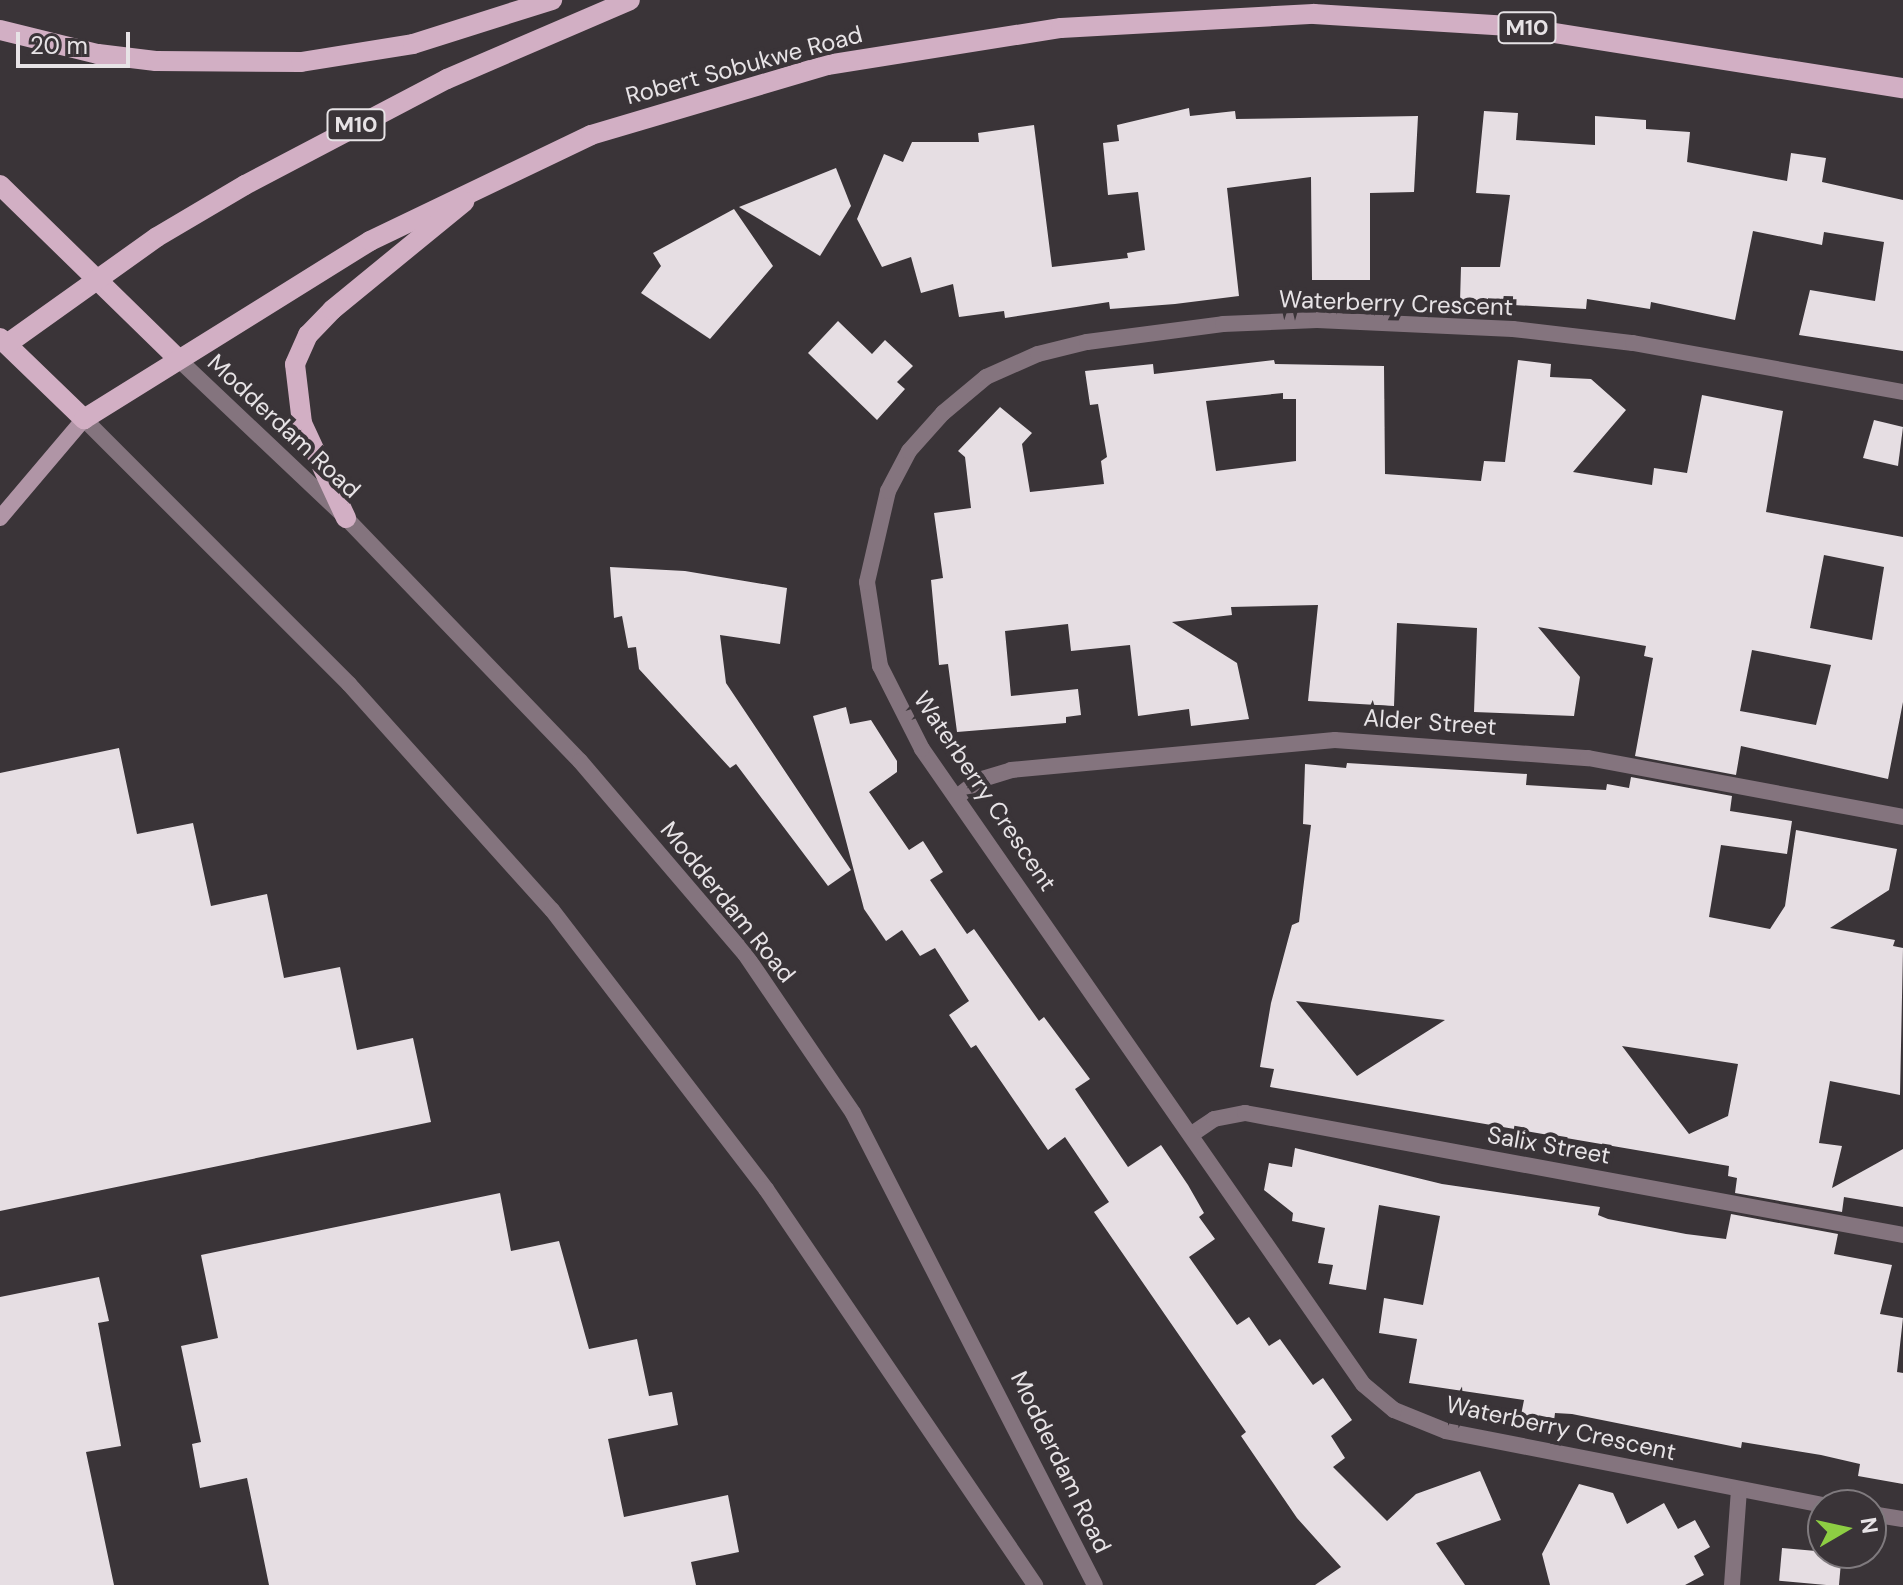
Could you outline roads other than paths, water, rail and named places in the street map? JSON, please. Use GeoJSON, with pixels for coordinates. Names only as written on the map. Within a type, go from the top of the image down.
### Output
{"type":"FeatureCollection","features":[{"type":"Feature","properties":{"kind":"main road"},"geometry":{"type":"LineString","coordinates":[[0,30],[98,54],[156,61],[301,62],[413,44],[552,0]]}},
{"type":"Feature","properties":{"kind":"main road","name":"M10"},"geometry":{"type":"LineString","coordinates":[[84,419],[2,344],[245,185],[447,79],[630,0]]}},
{"type":"Feature","properties":{"kind":"main road","name":"Robert Sobukwe Road"},"geometry":{"type":"LineString","coordinates":[[84,419],[176,357],[370,241],[495,177],[591,135],[827,65],[937,44],[1146,21],[1314,14],[1510,26],[1903,88]]}},
{"type":"Feature","properties":{"kind":"main road"},"geometry":{"type":"LineString","coordinates":[[346,518],[302,423],[295,364],[308,335],[332,310],[495,177]]}},
{"type":"Feature","properties":{"kind":"main road"},"geometry":{"type":"LineString","coordinates":[[0,185],[176,357]]}},
{"type":"Feature","properties":{"kind":"main road"},"geometry":{"type":"LineString","coordinates":[[0,518],[84,419]]}},
{"type":"Feature","properties":{"kind":"street","name":"Waterberry Crescent"},"geometry":{"type":"LineString","coordinates":[[1807,1502],[1478,1439],[1394,1410],[1363,1384],[897,708],[880,666],[869,617],[870,558],[888,491],[909,451],[943,413],[986,377],[1038,354],[1087,342],[1223,324],[1393,323],[1633,343],[1903,392]]}},
{"type":"Feature","properties":{"kind":"street","name":"Modderdam Road"},"geometry":{"type":"LineString","coordinates":[[176,357],[346,518],[580,761],[745,954],[853,1113],[1095,1585]]}},
{"type":"Feature","properties":{"kind":"street"},"geometry":{"type":"LineString","coordinates":[[84,419],[384,721],[600,968],[766,1189],[1035,1585]]}},
{"type":"Feature","properties":{"kind":"street","name":"Alder Street"},"geometry":{"type":"LineString","coordinates":[[957,797],[979,780],[1011,770],[1335,740],[1588,758],[1903,817]]}},
{"type":"Feature","properties":{"kind":"street","name":"Salix Street"},"geometry":{"type":"LineString","coordinates":[[1192,1134],[1214,1119],[1245,1113],[1903,1235]]}},
{"type":"Feature","properties":{"kind":"street"},"geometry":{"type":"LineString","coordinates":[[1732,1585],[1739,1489]]}}]}
